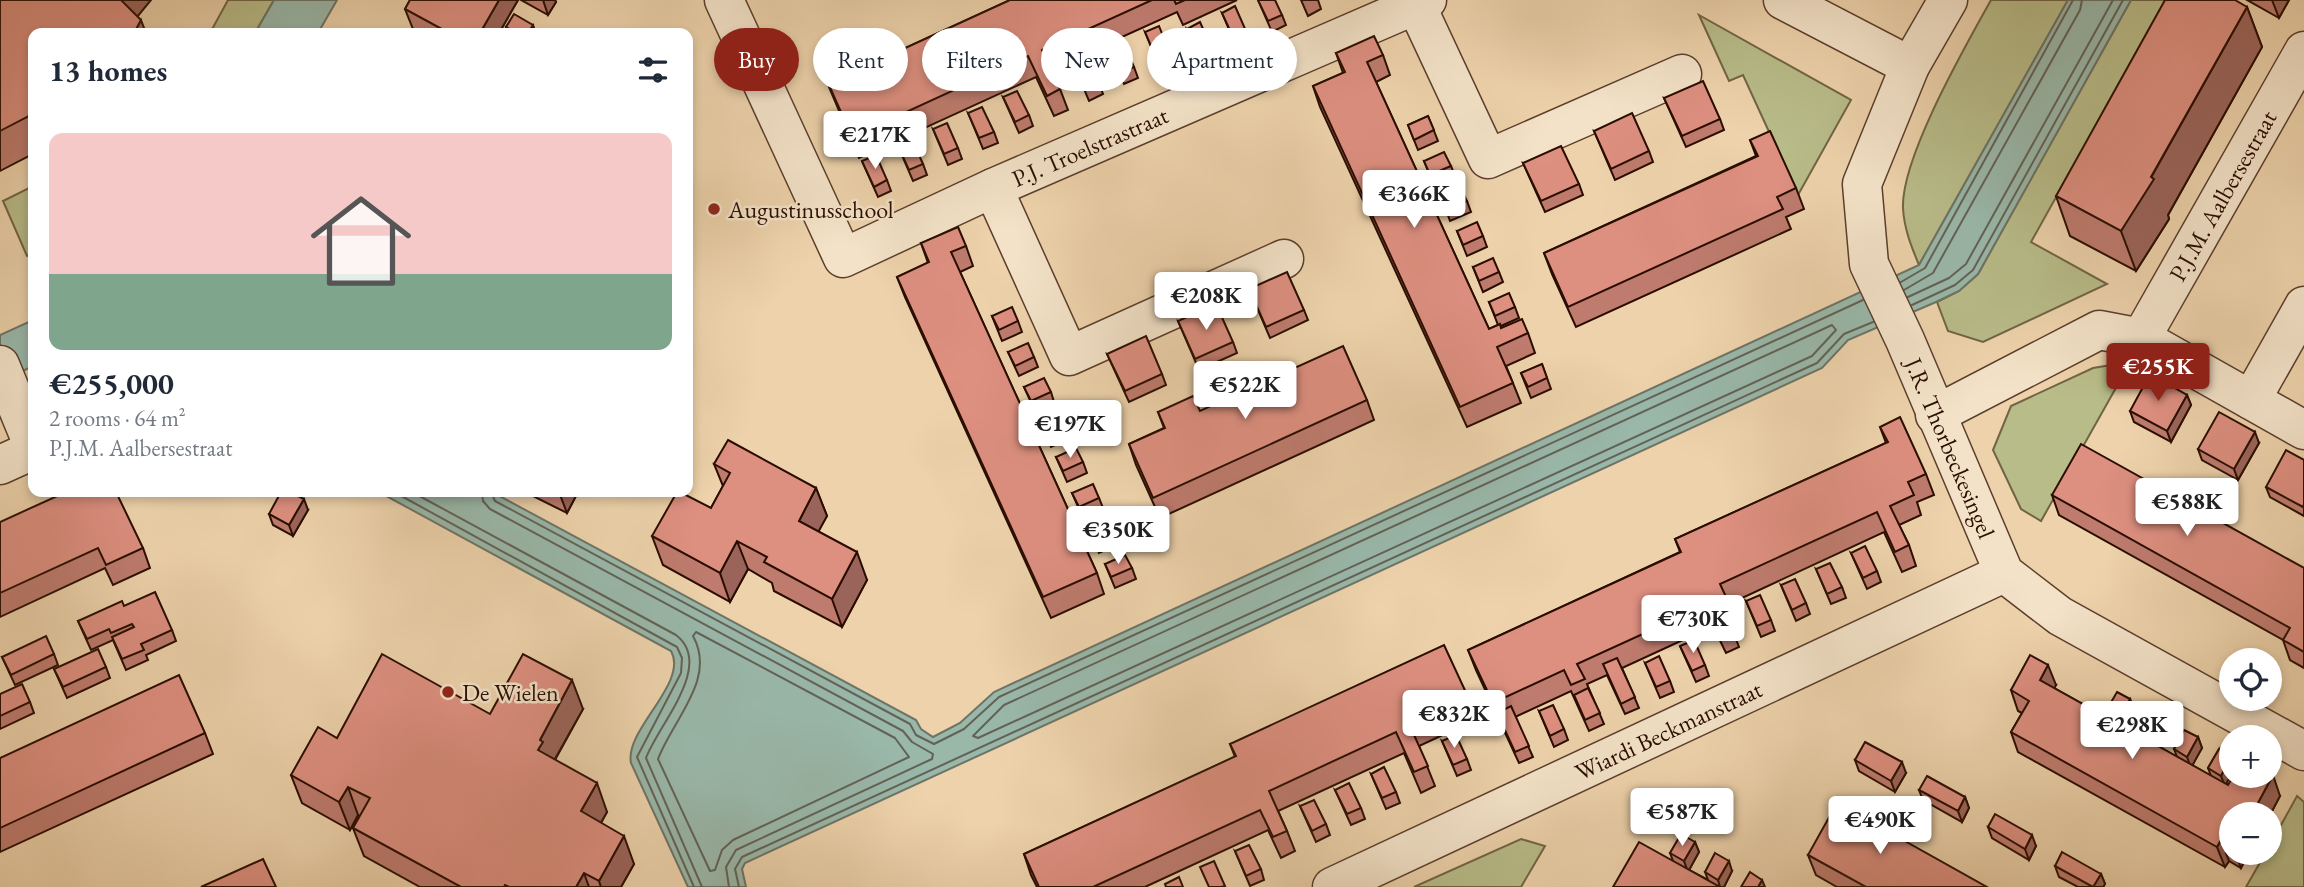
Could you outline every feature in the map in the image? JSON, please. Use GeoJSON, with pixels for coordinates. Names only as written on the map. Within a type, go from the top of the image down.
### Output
{"type":"FeatureCollection","features":[{"type":"Feature","properties":{"kind":"street","name":"P.J. Troelstrastraat"},"geometry":{"type":"LineString","coordinates":[[724,0],[843,258],[993,188],[1422,3],[1488,159],[1682,74]]}},
{"type":"Feature","properties":{"kind":"street"},"geometry":{"type":"LineString","coordinates":[[1783,0],[1910,66]]}},
{"type":"Feature","properties":{"kind":"street","name":"J.R. Thorbeckesingel"},"geometry":{"type":"LineString","coordinates":[[1948,0],[1910,66],[1862,184],[1869,264],[1905,340],[2004,573],[2060,616],[2304,751]]}},
{"type":"Feature","properties":{"kind":"street","name":"P.J.M. Aalbersestraat"},"geometry":{"type":"LineString","coordinates":[[2141,338],[2304,51]]}},
{"type":"Feature","properties":{"kind":"street","name":"P.J. Troelstrastraat"},"geometry":{"type":"LineString","coordinates":[[993,188],[1069,356],[1284,259]]}},
{"type":"Feature","properties":{"kind":"street"},"geometry":{"type":"LineString","coordinates":[[2251,400],[2304,306]]}},
{"type":"Feature","properties":{"kind":"street"},"geometry":{"type":"LineString","coordinates":[[1935,415],[2099,330],[2141,338],[2304,430]]}},
{"type":"Feature","properties":{"kind":"street"},"geometry":{"type":"LineString","coordinates":[[5,376],[28,435]]}},
{"type":"Feature","properties":{"kind":"street"},"geometry":{"type":"LineString","coordinates":[[0,465],[28,451]]}},
{"type":"Feature","properties":{"kind":"street","name":"Wiardi Beckmanstraat"},"geometry":{"type":"LineString","coordinates":[[1332,887],[2004,573]]}},
{"type":"Feature","properties":{"kind":"green space"},"geometry":{"type":"Polygon","coordinates":[[[228,0],[274,0],[258,28],[213,28],[228,0]]]}},
{"type":"Feature","properties":{"kind":"green space"},"geometry":{"type":"Polygon","coordinates":[[[1991,0],[2068,0],[1919,265],[1905,223],[1903,208],[1912,161],[1936,103],[1991,0]]]}},
{"type":"Feature","properties":{"kind":"green space"},"geometry":{"type":"Polygon","coordinates":[[[2131,0],[2180,0],[2074,165],[2031,242],[2107,284],[1983,342],[1948,331],[1937,302],[1959,291],[1978,274],[2131,0]]]}},
{"type":"Feature","properties":{"kind":"green space"},"geometry":{"type":"Polygon","coordinates":[[[1699,15],[1851,100],[1798,195],[1743,75],[1729,81],[1699,15]]]}},
{"type":"Feature","properties":{"kind":"green space"},"geometry":{"type":"Polygon","coordinates":[[[28,188],[27,256],[3,201],[28,188]]]}},
{"type":"Feature","properties":{"kind":"green space"},"geometry":{"type":"Polygon","coordinates":[[[2111,365],[2126,370],[2041,521],[2021,509],[1993,450],[2011,406],[2093,368],[2111,365]]]}},
{"type":"Feature","properties":{"kind":"green space"},"geometry":{"type":"Polygon","coordinates":[[[2297,796],[2304,802],[2304,887],[2246,887],[2259,865],[2282,865],[2282,823],[2297,796]]]}},
{"type":"Feature","properties":{"kind":"green space"},"geometry":{"type":"Polygon","coordinates":[[[1521,839],[1545,846],[1521,887],[1414,887],[1521,839]]]}},
{"type":"Feature","properties":{"kind":"water"},"geometry":{"type":"Polygon","coordinates":[[[274,0],[337,0],[321,28],[258,28],[274,0]]]}},
{"type":"Feature","properties":{"kind":"water"},"geometry":{"type":"Polygon","coordinates":[[[2068,0],[2131,0],[1978,274],[1959,291],[1848,340],[1822,368],[745,863],[742,869],[746,887],[688,887],[631,763],[631,750],[637,736],[671,677],[674,664],[671,651],[388,497],[501,497],[916,720],[921,729],[933,737],[960,723],[994,692],[1919,265],[2068,0]]]}},
{"type":"Feature","properties":{"kind":"water"},"geometry":{"type":"Polygon","coordinates":[[[28,322],[28,368],[0,382],[0,335],[28,322]]]}},
{"type":"Feature","properties":{"kind":"building"},"geometry":{"type":"Polygon","coordinates":[[[0,0],[121,0],[141,20],[137,28],[28,28],[28,117],[0,131],[0,0]]]}},
{"type":"Feature","properties":{"kind":"building"},"geometry":{"type":"Polygon","coordinates":[[[410,0],[499,0],[483,28],[440,28],[405,9],[410,0]]]}},
{"type":"Feature","properties":{"kind":"building"},"geometry":{"type":"Polygon","coordinates":[[[1010,0],[1152,0],[1090,28],[1041,28],[1041,83],[1027,56],[1027,28],[949,28],[1010,0]]]}},
{"type":"Feature","properties":{"kind":"building"},"geometry":{"type":"Polygon","coordinates":[[[1258,0],[1275,0],[1282,15],[1268,21],[1258,0]]]}},
{"type":"Feature","properties":{"kind":"building"},"geometry":{"type":"Polygon","coordinates":[[[2165,0],[2235,0],[2247,7],[2151,177],[2154,179],[2121,231],[2056,196],[2165,0]]]}},
{"type":"Feature","properties":{"kind":"building"},"geometry":{"type":"Polygon","coordinates":[[[1235,6],[1245,28],[1229,28],[1222,13],[1235,6]]]}},
{"type":"Feature","properties":{"kind":"building"},"geometry":{"type":"Polygon","coordinates":[[[514,14],[533,25],[531,28],[506,27],[514,14]]]}},
{"type":"Feature","properties":{"kind":"building"},"geometry":{"type":"Polygon","coordinates":[[[1200,22],[1203,28],[1189,28],[1200,22]]]}},
{"type":"Feature","properties":{"kind":"building"},"geometry":{"type":"Polygon","coordinates":[[[1374,36],[1383,55],[1367,62],[1489,329],[1500,324],[1501,328],[1522,319],[1528,333],[1497,347],[1513,383],[1460,407],[1313,86],[1345,72],[1336,53],[1374,36]]]}},
{"type":"Feature","properties":{"kind":"building"},"geometry":{"type":"Polygon","coordinates":[[[922,40],[922,91],[952,91],[852,137],[832,91],[908,91],[908,47],[922,40]]]}},
{"type":"Feature","properties":{"kind":"building"},"geometry":{"type":"Polygon","coordinates":[[[1703,81],[1720,119],[1682,136],[1664,98],[1703,81]]]}},
{"type":"Feature","properties":{"kind":"building"},"geometry":{"type":"Polygon","coordinates":[[[1017,91],[1029,115],[1015,122],[1003,97],[1017,91]]]}},
{"type":"Feature","properties":{"kind":"building"},"geometry":{"type":"Polygon","coordinates":[[[982,107],[994,132],[979,138],[968,113],[982,107]]]}},
{"type":"Feature","properties":{"kind":"building"},"geometry":{"type":"Polygon","coordinates":[[[1632,113],[1649,151],[1611,169],[1594,131],[1632,113]]]}},
{"type":"Feature","properties":{"kind":"building"},"geometry":{"type":"Polygon","coordinates":[[[1428,116],[1434,130],[1414,140],[1408,125],[1428,116]]]}},
{"type":"Feature","properties":{"kind":"building"},"geometry":{"type":"Polygon","coordinates":[[[947,123],[958,148],[944,154],[933,129],[947,123]]]}},
{"type":"Feature","properties":{"kind":"building"},"geometry":{"type":"Polygon","coordinates":[[[1770,131],[1796,188],[1777,197],[1783,209],[1568,307],[1544,253],[1758,156],[1750,140],[1770,131]]]}},
{"type":"Feature","properties":{"kind":"building"},"geometry":{"type":"Polygon","coordinates":[[[912,139],[923,164],[909,170],[898,146],[912,139]]]}},
{"type":"Feature","properties":{"kind":"building"},"geometry":{"type":"Polygon","coordinates":[[[1561,146],[1579,184],[1541,201],[1523,163],[1561,146]]]}},
{"type":"Feature","properties":{"kind":"building"},"geometry":{"type":"Polygon","coordinates":[[[1444,152],[1451,166],[1430,175],[1424,161],[1444,152]]]}},
{"type":"Feature","properties":{"kind":"building"},"geometry":{"type":"Polygon","coordinates":[[[876,155],[887,180],[874,187],[862,161],[876,155]]]}},
{"type":"Feature","properties":{"kind":"building"},"geometry":{"type":"Polygon","coordinates":[[[1460,187],[1467,201],[1446,210],[1441,196],[1460,187]]]}},
{"type":"Feature","properties":{"kind":"building"},"geometry":{"type":"Polygon","coordinates":[[[1477,222],[1483,236],[1463,245],[1457,231],[1477,222]]]}},
{"type":"Feature","properties":{"kind":"building"},"geometry":{"type":"Polygon","coordinates":[[[958,227],[966,246],[951,252],[1097,573],[1043,597],[897,277],[929,262],[921,243],[958,227]]]}},
{"type":"Feature","properties":{"kind":"building"},"geometry":{"type":"Polygon","coordinates":[[[1493,258],[1499,272],[1479,281],[1473,267],[1493,258]]]}},
{"type":"Feature","properties":{"kind":"building"},"geometry":{"type":"Polygon","coordinates":[[[1287,272],[1304,310],[1266,327],[1249,289],[1287,272]]]}},
{"type":"Feature","properties":{"kind":"building"},"geometry":{"type":"Polygon","coordinates":[[[1509,293],[1515,307],[1495,316],[1489,302],[1509,293]]]}},
{"type":"Feature","properties":{"kind":"building"},"geometry":{"type":"Polygon","coordinates":[[[1216,304],[1233,342],[1195,359],[1178,321],[1216,304]]]}},
{"type":"Feature","properties":{"kind":"building"},"geometry":{"type":"Polygon","coordinates":[[[1012,307],[1018,321],[999,330],[992,316],[1012,307]]]}},
{"type":"Feature","properties":{"kind":"building"},"geometry":{"type":"Polygon","coordinates":[[[1146,336],[1162,374],[1125,391],[1107,354],[1146,336]]]}},
{"type":"Feature","properties":{"kind":"building"},"geometry":{"type":"Polygon","coordinates":[[[1028,343],[1034,357],[1015,366],[1008,352],[1028,343]]]}},
{"type":"Feature","properties":{"kind":"building"},"geometry":{"type":"Polygon","coordinates":[[[1343,346],[1367,400],[1153,498],[1129,444],[1165,428],[1158,412],[1193,396],[1200,411],[1343,346]]]}},
{"type":"Feature","properties":{"kind":"building"},"geometry":{"type":"Polygon","coordinates":[[[1542,364],[1547,378],[1528,387],[1521,373],[1542,364]]]}},
{"type":"Feature","properties":{"kind":"building"},"geometry":{"type":"Polygon","coordinates":[[[2150,374],[2187,395],[2167,431],[2130,411],[2150,374]]]}},
{"type":"Feature","properties":{"kind":"building"},"geometry":{"type":"Polygon","coordinates":[[[1044,378],[1051,392],[1031,401],[1024,387],[1044,378]]]}},
{"type":"Feature","properties":{"kind":"building"},"geometry":{"type":"Polygon","coordinates":[[[2219,412],[2255,432],[2234,469],[2198,449],[2219,412]]]}},
{"type":"Feature","properties":{"kind":"building"},"geometry":{"type":"Polygon","coordinates":[[[1060,413],[1067,427],[1047,436],[1040,422],[1060,413]]]}},
{"type":"Feature","properties":{"kind":"building"},"geometry":{"type":"Polygon","coordinates":[[[1900,417],[1926,474],[1908,482],[1914,495],[1890,506],[1909,545],[1895,552],[1877,512],[1720,584],[1727,599],[1720,601],[1732,626],[1718,633],[1706,605],[1577,664],[1585,679],[1571,685],[1564,670],[1493,703],[1468,650],[1681,552],[1675,539],[1888,442],[1880,427],[1900,417]]]}},
{"type":"Feature","properties":{"kind":"building"},"geometry":{"type":"Polygon","coordinates":[[[728,440],[816,488],[799,521],[857,552],[832,599],[764,562],[767,557],[737,541],[720,573],[652,536],[674,497],[690,497],[711,508],[730,473],[714,464],[728,440]]]}},
{"type":"Feature","properties":{"kind":"building"},"geometry":{"type":"Polygon","coordinates":[[[2081,444],[2304,568],[2304,652],[2283,640],[2290,628],[2052,495],[2081,444]]]}},
{"type":"Feature","properties":{"kind":"building"},"geometry":{"type":"Polygon","coordinates":[[[1076,448],[1083,462],[1063,471],[1056,457],[1076,448]]]}},
{"type":"Feature","properties":{"kind":"building"},"geometry":{"type":"Polygon","coordinates":[[[2286,450],[2304,460],[2303,507],[2266,487],[2286,450]]]}},
{"type":"Feature","properties":{"kind":"building"},"geometry":{"type":"Polygon","coordinates":[[[1093,484],[1099,498],[1079,507],[1072,493],[1093,484]]]}},
{"type":"Feature","properties":{"kind":"building"},"geometry":{"type":"Polygon","coordinates":[[[55,497],[118,497],[143,548],[106,565],[98,548],[0,593],[0,522],[55,497]]]}},
{"type":"Feature","properties":{"kind":"building"},"geometry":{"type":"Polygon","coordinates":[[[278,497],[304,499],[289,525],[269,514],[278,497]]]}},
{"type":"Feature","properties":{"kind":"building"},"geometry":{"type":"Polygon","coordinates":[[[1109,519],[1115,533],[1095,542],[1088,528],[1109,519]]]}},
{"type":"Feature","properties":{"kind":"building"},"geometry":{"type":"Polygon","coordinates":[[[1865,546],[1877,571],[1863,578],[1851,553],[1865,546]]]}},
{"type":"Feature","properties":{"kind":"building"},"geometry":{"type":"Polygon","coordinates":[[[1125,555],[1132,568],[1111,577],[1105,564],[1125,555]]]}},
{"type":"Feature","properties":{"kind":"building"},"geometry":{"type":"Polygon","coordinates":[[[1830,563],[1842,587],[1827,594],[1816,569],[1830,563]]]}},
{"type":"Feature","properties":{"kind":"building"},"geometry":{"type":"Polygon","coordinates":[[[1795,579],[1806,603],[1792,610],[1781,585],[1795,579]]]}},
{"type":"Feature","properties":{"kind":"building"},"geometry":{"type":"Polygon","coordinates":[[[155,592],[172,630],[141,644],[144,650],[122,659],[112,637],[134,627],[132,624],[111,633],[109,629],[87,639],[78,621],[122,601],[124,606],[155,592]]]}},
{"type":"Feature","properties":{"kind":"building"},"geometry":{"type":"Polygon","coordinates":[[[1760,595],[1771,620],[1757,626],[1746,601],[1760,595]]]}},
{"type":"Feature","properties":{"kind":"building"},"geometry":{"type":"Polygon","coordinates":[[[46,636],[54,654],[11,675],[2,657],[46,636]]]}},
{"type":"Feature","properties":{"kind":"building"},"geometry":{"type":"Polygon","coordinates":[[[1694,640],[1705,665],[1692,671],[1680,646],[1694,640]]]}},
{"type":"Feature","properties":{"kind":"building"},"geometry":{"type":"Polygon","coordinates":[[[1444,645],[1469,699],[1410,726],[1428,766],[1414,772],[1396,732],[1269,791],[1287,831],[1273,837],[1260,810],[1093,887],[1039,887],[1024,854],[1236,756],[1230,744],[1444,645]]]}},
{"type":"Feature","properties":{"kind":"building"},"geometry":{"type":"Polygon","coordinates":[[[98,649],[106,667],[63,687],[54,669],[98,649]]]}},
{"type":"Feature","properties":{"kind":"building"},"geometry":{"type":"Polygon","coordinates":[[[382,654],[490,714],[523,654],[572,680],[540,740],[543,742],[538,750],[597,783],[581,811],[624,836],[599,881],[584,873],[576,887],[461,887],[353,828],[370,798],[348,787],[339,802],[291,775],[318,727],[337,738],[382,654]]]}},
{"type":"Feature","properties":{"kind":"building"},"geometry":{"type":"Polygon","coordinates":[[[2030,655],[2048,665],[2040,680],[2219,780],[2219,788],[2266,788],[2258,802],[2219,802],[2217,847],[2011,732],[2029,701],[2011,690],[2030,655]]]}},
{"type":"Feature","properties":{"kind":"building"},"geometry":{"type":"Polygon","coordinates":[[[1659,656],[1670,681],[1656,687],[1645,663],[1659,656]]]}},
{"type":"Feature","properties":{"kind":"building"},"geometry":{"type":"Polygon","coordinates":[[[1617,658],[1635,697],[1621,704],[1603,664],[1617,658]]]}},
{"type":"Feature","properties":{"kind":"building"},"geometry":{"type":"Polygon","coordinates":[[[179,675],[205,733],[0,828],[0,758],[179,675]]]}},
{"type":"Feature","properties":{"kind":"building"},"geometry":{"type":"Polygon","coordinates":[[[22,684],[30,702],[0,716],[0,694],[22,684]]]}},
{"type":"Feature","properties":{"kind":"building"},"geometry":{"type":"Polygon","coordinates":[[[1588,688],[1600,713],[1585,720],[1574,695],[1588,688]]]}},
{"type":"Feature","properties":{"kind":"building"},"geometry":{"type":"Polygon","coordinates":[[[2117,692],[2130,699],[2119,718],[2106,711],[2117,692]]]}},
{"type":"Feature","properties":{"kind":"building"},"geometry":{"type":"Polygon","coordinates":[[[1553,705],[1564,729],[1550,736],[1539,711],[1553,705]]]}},
{"type":"Feature","properties":{"kind":"building"},"geometry":{"type":"Polygon","coordinates":[[[1511,706],[1529,746],[1515,752],[1497,713],[1511,706]]]}},
{"type":"Feature","properties":{"kind":"building"},"geometry":{"type":"Polygon","coordinates":[[[2150,711],[2164,718],[2153,737],[2139,730],[2150,711]]]}},
{"type":"Feature","properties":{"kind":"building"},"geometry":{"type":"Polygon","coordinates":[[[2184,730],[2198,737],[2187,757],[2174,749],[2184,730]]]}},
{"type":"Feature","properties":{"kind":"building"},"geometry":{"type":"Polygon","coordinates":[[[1456,735],[1467,759],[1453,765],[1442,741],[1456,735]]]}},
{"type":"Feature","properties":{"kind":"building"},"geometry":{"type":"Polygon","coordinates":[[[1865,742],[1902,762],[1891,781],[1855,760],[1865,742]]]}},
{"type":"Feature","properties":{"kind":"building"},"geometry":{"type":"Polygon","coordinates":[[[2219,749],[2219,775],[2208,768],[2219,749]]]}},
{"type":"Feature","properties":{"kind":"building"},"geometry":{"type":"Polygon","coordinates":[[[1384,767],[1396,792],[1382,798],[1371,774],[1384,767]]]}},
{"type":"Feature","properties":{"kind":"building"},"geometry":{"type":"Polygon","coordinates":[[[1927,776],[1965,797],[1958,811],[1919,790],[1927,776]]]}},
{"type":"Feature","properties":{"kind":"building"},"geometry":{"type":"Polygon","coordinates":[[[1349,783],[1361,808],[1347,814],[1335,790],[1349,783]]]}},
{"type":"Feature","properties":{"kind":"building"},"geometry":{"type":"Polygon","coordinates":[[[1314,800],[1326,824],[1312,831],[1300,806],[1314,800]]]}},
{"type":"Feature","properties":{"kind":"building"},"geometry":{"type":"Polygon","coordinates":[[[1837,803],[1987,887],[1866,887],[1808,855],[1837,803]]]}},
{"type":"Feature","properties":{"kind":"building"},"geometry":{"type":"Polygon","coordinates":[[[1995,814],[2032,835],[2025,849],[1988,827],[1995,814]]]}},
{"type":"Feature","properties":{"kind":"building"},"geometry":{"type":"Polygon","coordinates":[[[1681,834],[1695,842],[1684,861],[1670,853],[1681,834]]]}},
{"type":"Feature","properties":{"kind":"building"},"geometry":{"type":"Polygon","coordinates":[[[1639,842],[1720,887],[1613,887],[1639,842]]]}},
{"type":"Feature","properties":{"kind":"building"},"geometry":{"type":"Polygon","coordinates":[[[1249,845],[1261,869],[1246,876],[1235,851],[1249,845]]]}},
{"type":"Feature","properties":{"kind":"building"},"geometry":{"type":"Polygon","coordinates":[[[2062,852],[2101,874],[2093,887],[2055,866],[2062,852]]]}},
{"type":"Feature","properties":{"kind":"building"},"geometry":{"type":"Polygon","coordinates":[[[1715,853],[1729,861],[1718,880],[1705,872],[1715,853]]]}},
{"type":"Feature","properties":{"kind":"building"},"geometry":{"type":"Polygon","coordinates":[[[263,859],[276,887],[201,887],[263,859]]]}},
{"type":"Feature","properties":{"kind":"building"},"geometry":{"type":"Polygon","coordinates":[[[1214,861],[1225,886],[1209,887],[1200,867],[1214,861]]]}},
{"type":"Feature","properties":{"kind":"building"},"geometry":{"type":"Polygon","coordinates":[[[1750,872],[1762,880],[1758,887],[1741,887],[1750,872]]]}},
{"type":"Feature","properties":{"kind":"building"},"geometry":{"type":"Polygon","coordinates":[[[1179,877],[1183,887],[1166,887],[1165,884],[1179,877]]]}},
{"type":"Feature","properties":{"kind":"place","name":"Augustinusschool"},"geometry":{"type":"Point","coordinates":[714,209]}},
{"type":"Feature","properties":{"kind":"place","name":"De Wielen"},"geometry":{"type":"Point","coordinates":[448,692]}}]}
